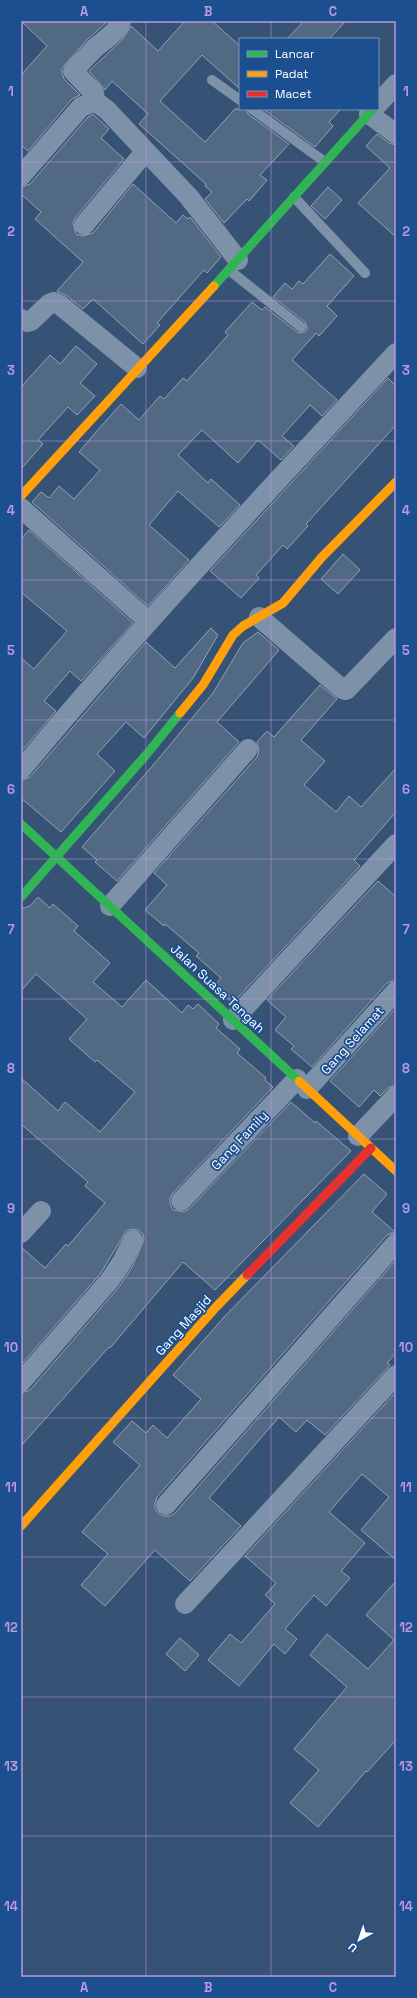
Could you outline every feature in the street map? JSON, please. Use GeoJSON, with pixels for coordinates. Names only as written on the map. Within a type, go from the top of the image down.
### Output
{"type":"FeatureCollection","features":[{"type":"Feature","properties":{"kind":"street"},"geometry":{"type":"LineString","coordinates":[[121,21],[115,31],[73,71],[94,93],[95,101],[107,110],[189,197],[234,265]]}},
{"type":"Feature","properties":{"kind":"street"},"geometry":{"type":"LineString","coordinates":[[379,102],[396,84]]}},
{"type":"Feature","properties":{"kind":"street"},"geometry":{"type":"LineString","coordinates":[[21,176],[81,107],[95,101]]}},
{"type":"Feature","properties":{"kind":"street"},"geometry":{"type":"LineString","coordinates":[[21,496],[137,368],[234,265],[372,110]]}},
{"type":"Feature","properties":{"kind":"street"},"geometry":{"type":"LineString","coordinates":[[374,110],[396,134]]}},
{"type":"Feature","properties":{"kind":"street"},"geometry":{"type":"LineString","coordinates":[[84,225],[145,152]]}},
{"type":"Feature","properties":{"kind":"street"},"geometry":{"type":"LineString","coordinates":[[21,318],[27,322],[30,321],[49,304],[54,302],[60,305],[137,368]]}},
{"type":"Feature","properties":{"kind":"street"},"geometry":{"type":"LineString","coordinates":[[21,770],[84,694],[148,621],[396,353]]}},
{"type":"Feature","properties":{"kind":"street"},"geometry":{"type":"LineString","coordinates":[[21,897],[146,756],[203,685],[233,636],[243,626],[283,603],[322,557],[396,482]]}},
{"type":"Feature","properties":{"kind":"street"},"geometry":{"type":"LineString","coordinates":[[21,508],[148,621]]}},
{"type":"Feature","properties":{"kind":"street"},"geometry":{"type":"LineString","coordinates":[[259,617],[342,689],[346,690],[396,638]]}},
{"type":"Feature","properties":{"kind":"street"},"geometry":{"type":"LineString","coordinates":[[110,906],[248,749]]}},
{"type":"Feature","properties":{"kind":"street","name":"Jalan Suasa Tengah"},"geometry":{"type":"LineString","coordinates":[[21,824],[396,1171]]}},
{"type":"Feature","properties":{"kind":"street"},"geometry":{"type":"LineString","coordinates":[[233,1020],[396,844]]}},
{"type":"Feature","properties":{"kind":"street","name":"Gang Selamat"},"geometry":{"type":"LineString","coordinates":[[302,1084],[396,991]]}},
{"type":"Feature","properties":{"kind":"street","name":"Gang Family"},"geometry":{"type":"LineString","coordinates":[[181,1201],[302,1084]]}},
{"type":"Feature","properties":{"kind":"street"},"geometry":{"type":"LineString","coordinates":[[365,1142],[396,1096]]}},
{"type":"Feature","properties":{"kind":"street","name":"Gang Masjid"},"geometry":{"type":"LineString","coordinates":[[21,1526],[365,1142]]}},
{"type":"Feature","properties":{"kind":"street"},"geometry":{"type":"LineString","coordinates":[[21,1233],[41,1211]]}},
{"type":"Feature","properties":{"kind":"street"},"geometry":{"type":"LineString","coordinates":[[21,1382],[110,1280],[122,1262],[133,1240]]}},
{"type":"Feature","properties":{"kind":"street"},"geometry":{"type":"LineString","coordinates":[[166,1505],[396,1243]]}},
{"type":"Feature","properties":{"kind":"street"},"geometry":{"type":"LineString","coordinates":[[185,1604],[396,1375]]}},
{"type":"Feature","properties":{"kind":"lane"},"geometry":{"type":"LineString","coordinates":[[212,80],[239,99]]}},
{"type":"Feature","properties":{"kind":"lane"},"geometry":{"type":"LineString","coordinates":[[253,110],[325,162]]}},
{"type":"Feature","properties":{"kind":"lane"},"geometry":{"type":"LineString","coordinates":[[294,197],[365,273]]}},
{"type":"Feature","properties":{"kind":"lane"},"geometry":{"type":"LineString","coordinates":[[234,265],[301,326]]}},
{"type":"Feature","properties":{"kind":"building"},"geometry":{"type":"Polygon","coordinates":[[[21,21],[108,21],[87,40],[62,68],[64,79],[80,95],[72,99],[28,151],[21,145],[21,75],[47,46],[21,21]]]}},
{"type":"Feature","properties":{"kind":"building"},"geometry":{"type":"Polygon","coordinates":[[[185,21],[212,21],[239,45],[239,88],[202,55],[160,101],[205,142],[235,109],[239,109],[246,110],[248,114],[289,144],[260,175],[267,180],[249,201],[247,199],[224,223],[205,199],[212,192],[205,186],[206,184],[139,124],[148,114],[112,81],[105,90],[89,71],[122,40],[131,26],[158,51],[185,21]]]}},
{"type":"Feature","properties":{"kind":"building"},"geometry":{"type":"Polygon","coordinates":[[[304,21],[346,21],[330,38],[288,38],[304,21]]]}},
{"type":"Feature","properties":{"kind":"building"},"geometry":{"type":"Polygon","coordinates":[[[264,110],[340,110],[329,122],[333,126],[315,147],[264,110]]]}},
{"type":"Feature","properties":{"kind":"building"},"geometry":{"type":"Polygon","coordinates":[[[93,114],[109,129],[101,138],[124,159],[75,218],[73,223],[76,234],[82,236],[93,233],[133,184],[176,223],[183,215],[188,219],[190,217],[221,257],[207,273],[204,270],[157,323],[160,325],[143,344],[93,299],[83,309],[67,296],[57,291],[83,262],[35,219],[41,212],[21,194],[21,187],[30,184],[88,117],[93,114]]]}},
{"type":"Feature","properties":{"kind":"building"},"geometry":{"type":"Polygon","coordinates":[[[377,134],[389,143],[396,145],[396,237],[358,203],[390,168],[366,146],[377,134]]]}},
{"type":"Feature","properties":{"kind":"building"},"geometry":{"type":"Polygon","coordinates":[[[328,187],[342,200],[325,219],[311,206],[328,187]]]}},
{"type":"Feature","properties":{"kind":"building"},"geometry":{"type":"Polygon","coordinates":[[[330,254],[354,276],[327,306],[337,316],[319,336],[316,333],[292,360],[337,400],[322,416],[310,405],[282,436],[294,446],[281,460],[258,440],[238,463],[202,430],[178,455],[208,483],[211,479],[240,505],[219,527],[178,491],[149,525],[189,560],[148,606],[32,502],[41,492],[49,498],[59,486],[74,499],[100,470],[79,452],[121,404],[139,420],[160,396],[164,399],[183,378],[187,381],[228,335],[225,332],[252,302],[262,310],[265,307],[297,332],[300,333],[306,331],[307,328],[305,322],[273,297],[285,283],[292,289],[299,281],[303,284],[330,254]]]}},
{"type":"Feature","properties":{"kind":"building"},"geometry":{"type":"Polygon","coordinates":[[[76,346],[97,364],[80,383],[95,396],[77,415],[68,407],[38,440],[43,444],[21,469],[21,387],[50,355],[60,364],[76,346]]]}},
{"type":"Feature","properties":{"kind":"building"},"geometry":{"type":"Polygon","coordinates":[[[388,378],[396,386],[396,425],[306,524],[308,526],[287,549],[283,545],[256,575],[259,578],[241,598],[210,571],[388,378]]]}},
{"type":"Feature","properties":{"kind":"building"},"geometry":{"type":"Polygon","coordinates":[[[29,530],[133,623],[81,681],[70,671],[44,701],[56,711],[21,752],[21,658],[34,669],[67,631],[21,592],[21,539],[29,530]]]}},
{"type":"Feature","properties":{"kind":"building"},"geometry":{"type":"Polygon","coordinates":[[[343,554],[360,570],[338,594],[321,579],[343,554]]]}},
{"type":"Feature","properties":{"kind":"building"},"geometry":{"type":"Polygon","coordinates":[[[211,628],[218,635],[193,678],[144,738],[126,722],[97,754],[115,771],[61,832],[21,798],[21,781],[30,777],[146,642],[175,668],[211,628]]]}},
{"type":"Feature","properties":{"kind":"building"},"geometry":{"type":"Polygon","coordinates":[[[258,632],[279,650],[217,722],[239,742],[117,881],[95,862],[97,860],[82,847],[213,693],[243,643],[258,632]]]}},
{"type":"Feature","properties":{"kind":"building"},"geometry":{"type":"Polygon","coordinates":[[[320,685],[337,699],[301,740],[325,761],[304,785],[336,812],[349,796],[361,807],[396,768],[396,812],[354,860],[360,866],[233,1003],[214,986],[221,978],[196,956],[199,953],[165,924],[164,926],[145,910],[167,885],[154,873],[257,757],[259,751],[257,742],[267,731],[274,737],[320,685]]]}},
{"type":"Feature","properties":{"kind":"building"},"geometry":{"type":"Polygon","coordinates":[[[378,881],[396,897],[396,980],[387,983],[312,1067],[291,1049],[294,1046],[275,1030],[286,1017],[267,1000],[378,881]]]}},
{"type":"Feature","properties":{"kind":"building"},"geometry":{"type":"Polygon","coordinates":[[[38,897],[50,908],[53,904],[78,926],[74,931],[110,963],[93,982],[122,1007],[146,980],[182,1013],[188,1005],[193,1009],[198,1004],[219,1024],[216,1028],[240,1049],[237,1053],[266,1078],[265,1080],[273,1087],[173,1193],[170,1198],[170,1204],[173,1210],[184,1212],[189,1209],[291,1102],[351,1151],[215,1290],[183,1262],[110,1348],[109,1347],[21,1446],[21,1393],[30,1390],[119,1287],[132,1267],[144,1240],[143,1234],[138,1230],[132,1229],[126,1231],[101,1273],[21,1365],[21,1247],[45,1268],[66,1244],[68,1246],[105,1203],[85,1186],[88,1182],[21,1124],[21,1078],[58,1111],[65,1102],[100,1132],[135,1092],[97,1060],[95,1062],[69,1039],[87,1019],[36,974],[21,991],[21,909],[30,906],[38,897]]]}},
{"type":"Feature","properties":{"kind":"building"},"geometry":{"type":"Polygon","coordinates":[[[396,1008],[396,1085],[388,1088],[380,1096],[374,1090],[359,1107],[330,1081],[396,1008]]]}},
{"type":"Feature","properties":{"kind":"building"},"geometry":{"type":"Polygon","coordinates":[[[364,1174],[387,1194],[372,1212],[395,1232],[387,1235],[157,1497],[155,1509],[159,1514],[164,1516],[170,1516],[175,1513],[396,1260],[396,1353],[387,1363],[390,1365],[325,1435],[307,1420],[296,1432],[279,1417],[209,1498],[241,1526],[190,1581],[155,1550],[105,1606],[81,1585],[108,1554],[82,1532],[140,1465],[113,1442],[132,1421],[146,1433],[153,1425],[167,1438],[201,1399],[173,1375],[225,1316],[364,1174]]]}},
{"type":"Feature","properties":{"kind":"building"},"geometry":{"type":"Polygon","coordinates":[[[396,1392],[396,1560],[361,1530],[389,1497],[362,1474],[329,1512],[365,1543],[341,1571],[350,1578],[326,1606],[314,1595],[285,1629],[297,1639],[285,1654],[274,1644],[239,1686],[208,1660],[230,1634],[241,1643],[275,1604],[265,1595],[276,1583],[245,1556],[396,1392]]]}},
{"type":"Feature","properties":{"kind":"building"},"geometry":{"type":"Polygon","coordinates":[[[396,1581],[396,1740],[367,1772],[366,1771],[318,1827],[290,1803],[319,1770],[294,1749],[347,1687],[310,1655],[327,1634],[368,1669],[394,1640],[366,1615],[396,1581]]]}},
{"type":"Feature","properties":{"kind":"building"},"geometry":{"type":"Polygon","coordinates":[[[180,1638],[199,1655],[185,1671],[166,1654],[180,1638]]]}},
{"type":"Feature","properties":{"kind":"traffic: fast"},"geometry":{"type":"LineString","coordinates":[[214,286],[372,110]]}},
{"type":"Feature","properties":{"kind":"traffic: fast"},"geometry":{"type":"LineString","coordinates":[[21,897],[146,755],[180,713]]}},
{"type":"Feature","properties":{"kind":"traffic: fast"},"geometry":{"type":"LineString","coordinates":[[21,824],[299,1081]]}},
{"type":"Feature","properties":{"kind":"traffic: slow"},"geometry":{"type":"LineString","coordinates":[[21,496],[214,286]]}},
{"type":"Feature","properties":{"kind":"traffic: slow"},"geometry":{"type":"LineString","coordinates":[[180,713],[203,685],[233,635],[243,626],[283,603],[322,557],[396,482]]}},
{"type":"Feature","properties":{"kind":"traffic: slow"},"geometry":{"type":"LineString","coordinates":[[299,1081],[396,1171]]}},
{"type":"Feature","properties":{"kind":"traffic: slow"},"geometry":{"type":"LineString","coordinates":[[21,1526],[216,1307],[247,1275]]}},
{"type":"Feature","properties":{"kind":"traffic: jam"},"geometry":{"type":"LineString","coordinates":[[247,1275],[371,1148]]}}]}
